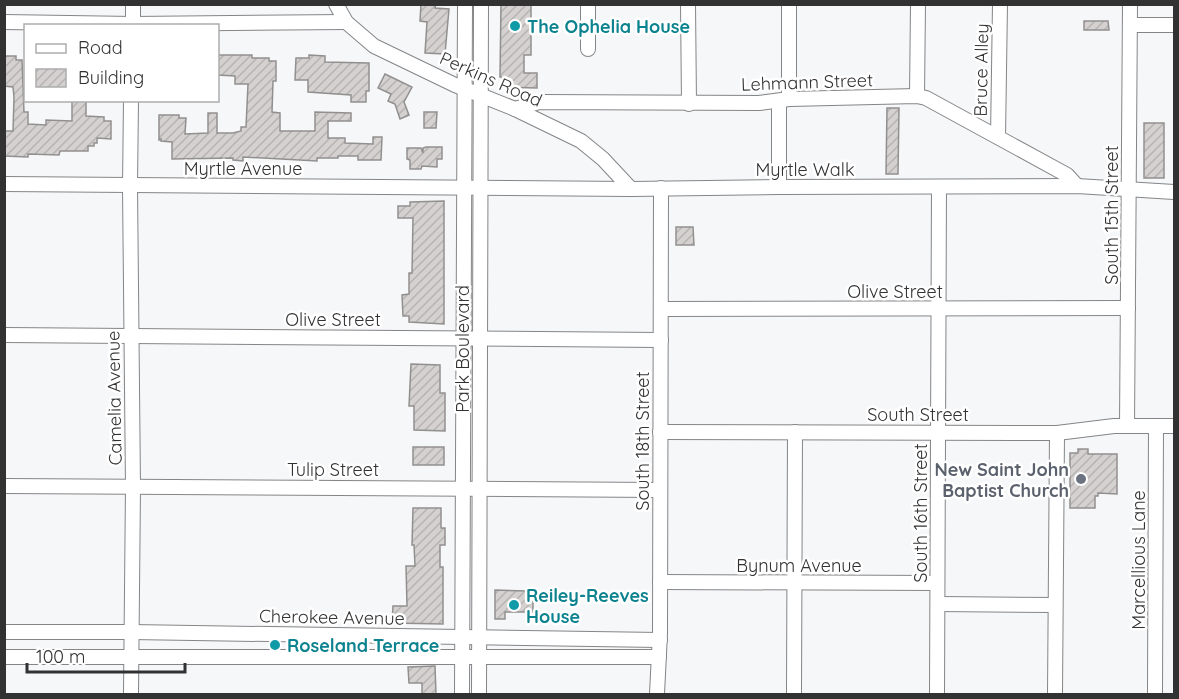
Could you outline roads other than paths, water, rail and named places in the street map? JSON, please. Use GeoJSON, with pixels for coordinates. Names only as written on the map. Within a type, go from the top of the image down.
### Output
{"type":"FeatureCollection","features":[{"type":"Feature","properties":{"kind":"street"},"geometry":{"type":"LineString","coordinates":[[133,4],[133,24]]}},
{"type":"Feature","properties":{"kind":"street","name":"Perkins Road"},"geometry":{"type":"LineString","coordinates":[[336,4],[346,22],[374,46],[581,141],[603,159],[631,189]]}},
{"type":"Feature","properties":{"kind":"street"},"geometry":{"type":"LineString","coordinates":[[462,694],[465,4]]}},
{"type":"Feature","properties":{"kind":"street","name":"Park Boulevard"},"geometry":{"type":"LineString","coordinates":[[479,694],[482,4]]}},
{"type":"Feature","properties":{"kind":"street"},"geometry":{"type":"LineString","coordinates":[[588,4],[588,49]]}},
{"type":"Feature","properties":{"kind":"street"},"geometry":{"type":"LineString","coordinates":[[688,4],[689,104]]}},
{"type":"Feature","properties":{"kind":"street"},"geometry":{"type":"LineString","coordinates":[[779,187],[789,4]]}},
{"type":"Feature","properties":{"kind":"street"},"geometry":{"type":"LineString","coordinates":[[917,96],[918,4]]}},
{"type":"Feature","properties":{"kind":"street","name":"Bruce Alley"},"geometry":{"type":"LineString","coordinates":[[998,136],[1000,4]]}},
{"type":"Feature","properties":{"kind":"street","name":"South 15th Street"},"geometry":{"type":"LineString","coordinates":[[1127,426],[1130,4]]}},
{"type":"Feature","properties":{"kind":"street"},"geometry":{"type":"LineString","coordinates":[[4,22],[90,24]]}},
{"type":"Feature","properties":{"kind":"street"},"geometry":{"type":"LineString","coordinates":[[204,24],[346,22]]}},
{"type":"Feature","properties":{"kind":"street"},"geometry":{"type":"LineString","coordinates":[[1130,25],[1174,26]]}},
{"type":"Feature","properties":{"kind":"street","name":"Lehmann Street"},"geometry":{"type":"LineString","coordinates":[[515,109],[539,102],[689,104],[917,96],[926,98],[998,136],[1067,175],[1077,186]]}},
{"type":"Feature","properties":{"kind":"street","name":"Camelia Avenue"},"geometry":{"type":"LineString","coordinates":[[131,102],[133,487],[131,694]]}},
{"type":"Feature","properties":{"kind":"street","name":"Myrtle Avenue"},"geometry":{"type":"LineString","coordinates":[[4,184],[481,187]]}},
{"type":"Feature","properties":{"kind":"street","name":"Myrtle Walk"},"geometry":{"type":"LineString","coordinates":[[481,187],[631,189],[1077,186],[1174,192]]}},
{"type":"Feature","properties":{"kind":"street","name":"South 16th Street"},"geometry":{"type":"LineString","coordinates":[[937,694],[939,187]]}},
{"type":"Feature","properties":{"kind":"street","name":"South 18th Street"},"geometry":{"type":"LineString","coordinates":[[657,694],[660,640],[661,188]]}},
{"type":"Feature","properties":{"kind":"street","name":"Olive Street"},"geometry":{"type":"LineString","coordinates":[[661,309],[1128,308]]}},
{"type":"Feature","properties":{"kind":"street","name":"Olive Street"},"geometry":{"type":"LineString","coordinates":[[4,335],[660,340]]}},
{"type":"Feature","properties":{"kind":"street","name":"South Street"},"geometry":{"type":"LineString","coordinates":[[660,432],[1057,433],[1127,426],[1174,426]]}},
{"type":"Feature","properties":{"kind":"street","name":"Marcellious Lane"},"geometry":{"type":"LineString","coordinates":[[1155,694],[1156,426]]}},
{"type":"Feature","properties":{"kind":"street"},"geometry":{"type":"LineString","coordinates":[[794,694],[795,432]]}},
{"type":"Feature","properties":{"kind":"street"},"geometry":{"type":"LineString","coordinates":[[1055,694],[1057,433]]}},
{"type":"Feature","properties":{"kind":"street","name":"Tulip Street"},"geometry":{"type":"LineString","coordinates":[[4,486],[660,490]]}},
{"type":"Feature","properties":{"kind":"street","name":"Bynum Avenue"},"geometry":{"type":"LineString","coordinates":[[660,582],[937,584]]}},
{"type":"Feature","properties":{"kind":"street"},"geometry":{"type":"LineString","coordinates":[[938,604],[1054,605]]}},
{"type":"Feature","properties":{"kind":"street","name":"Cherokee Avenue"},"geometry":{"type":"LineString","coordinates":[[4,632],[660,640]]}},
{"type":"Feature","properties":{"kind":"street"},"geometry":{"type":"LineString","coordinates":[[4,657],[659,657]]}},
{"type":"Feature","properties":{"kind":"place","name":"The Ophelia House"},"geometry":{"type":"Point","coordinates":[515,26]}},
{"type":"Feature","properties":{"kind":"place","name":"New Saint John Baptist Church"},"geometry":{"type":"Point","coordinates":[1081,479]}},
{"type":"Feature","properties":{"kind":"place","name":"Reiley-Reeves House"},"geometry":{"type":"Point","coordinates":[514,605]}},
{"type":"Feature","properties":{"kind":"place","name":"Roseland Terrace"},"geometry":{"type":"Point","coordinates":[275,645]}}]}
